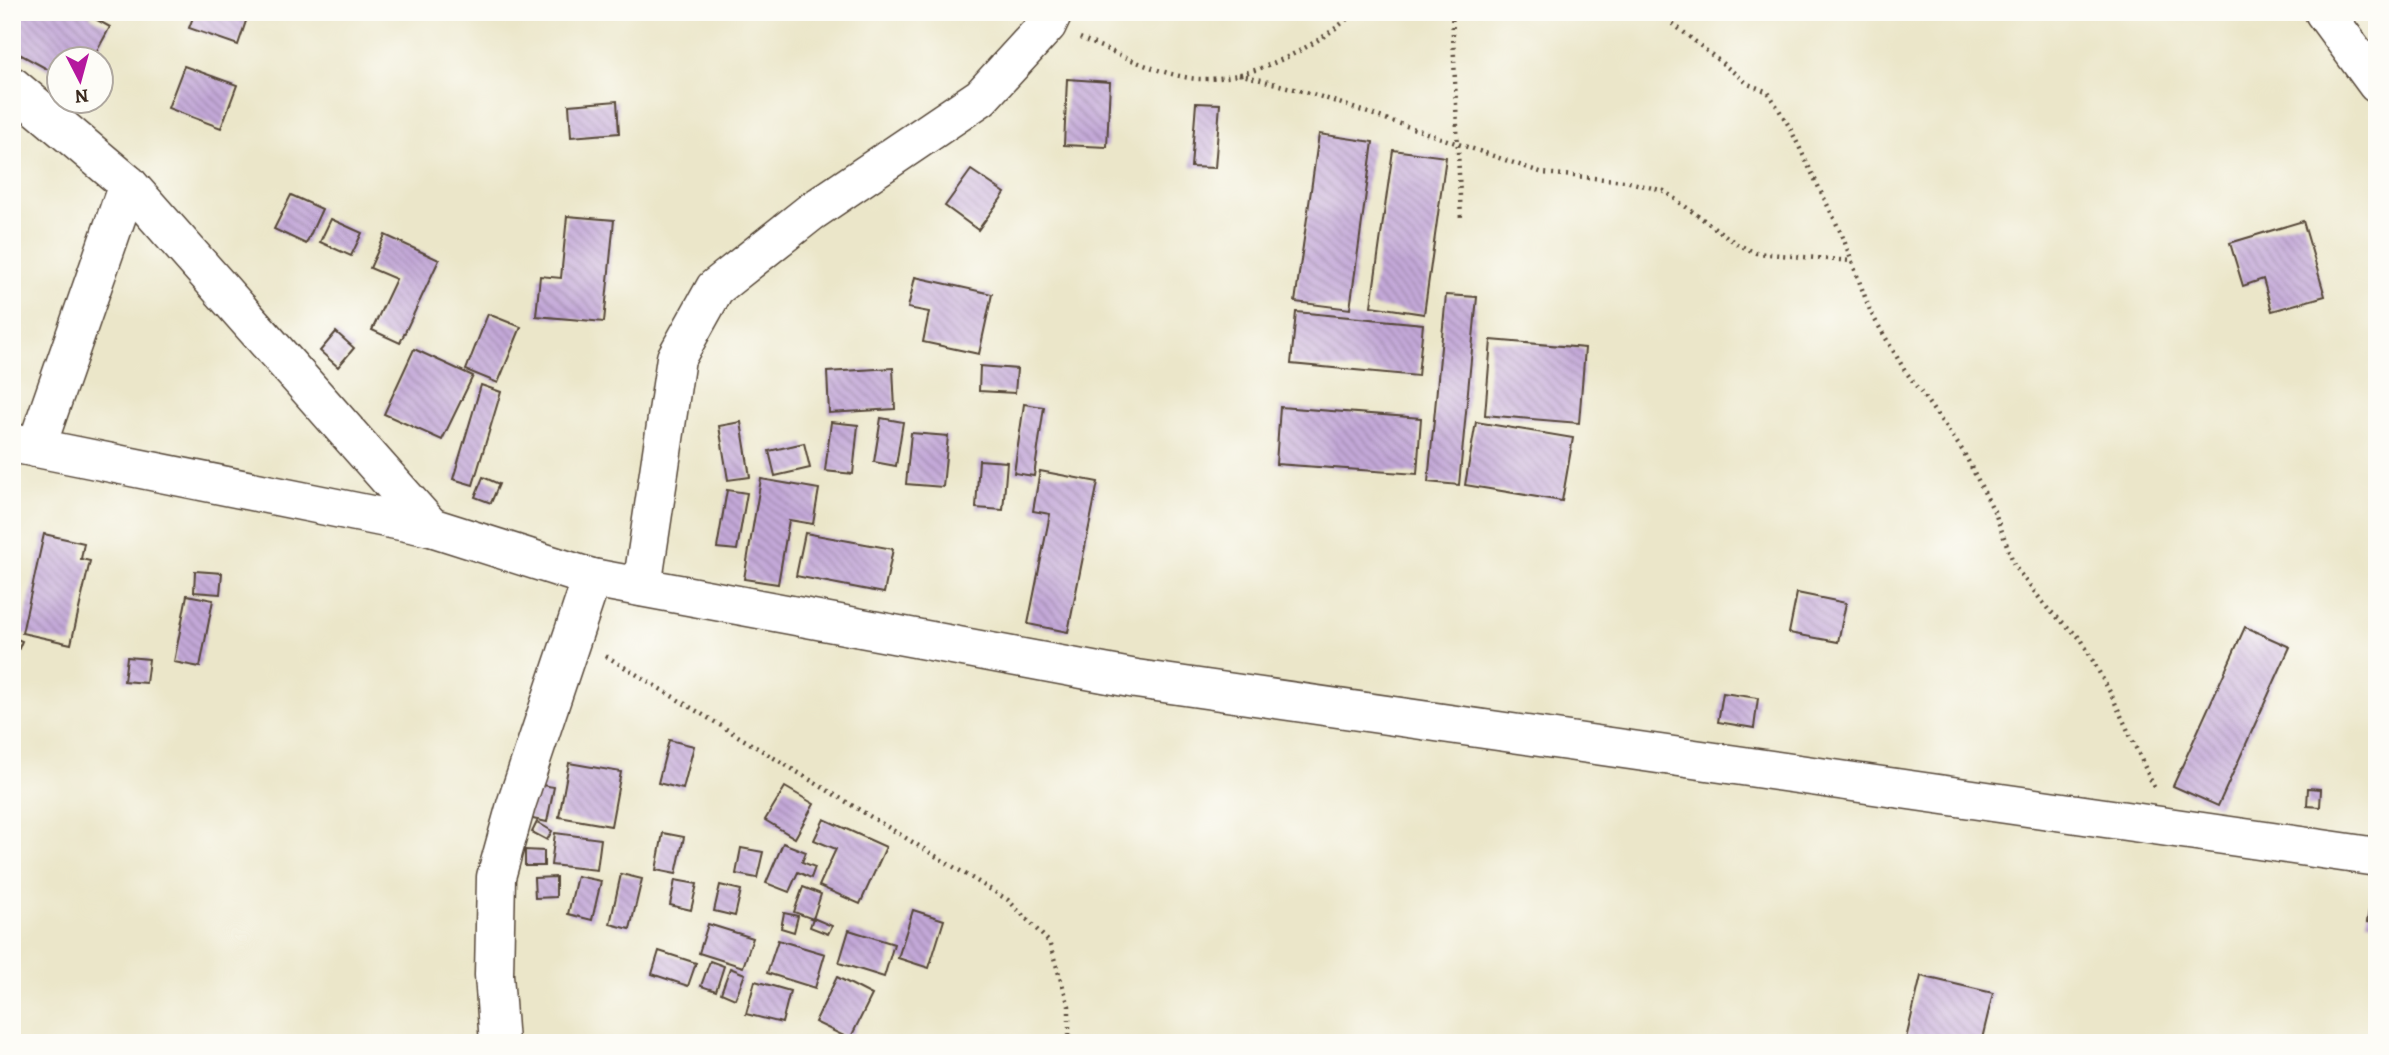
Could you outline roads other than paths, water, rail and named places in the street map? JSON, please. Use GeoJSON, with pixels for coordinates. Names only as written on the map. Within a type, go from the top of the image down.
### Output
{"type":"FeatureCollection","features":[{"type":"Feature","properties":{"kind":"street"},"geometry":{"type":"LineString","coordinates":[[2324,12],[2377,84]]}},
{"type":"Feature","properties":{"kind":"street"},"geometry":{"type":"LineString","coordinates":[[642,587],[676,358],[715,289],[811,212],[981,97],[1042,17]]}},
{"type":"Feature","properties":{"kind":"street"},"geometry":{"type":"LineString","coordinates":[[12,86],[128,184],[431,527]]}},
{"type":"Feature","properties":{"kind":"street"},"geometry":{"type":"LineString","coordinates":[[128,184],[24,445],[431,527],[592,578],[1136,679],[2377,857]]}},
{"type":"Feature","properties":{"kind":"street"},"geometry":{"type":"LineString","coordinates":[[499,1043],[494,975],[496,877],[592,578]]}}]}
